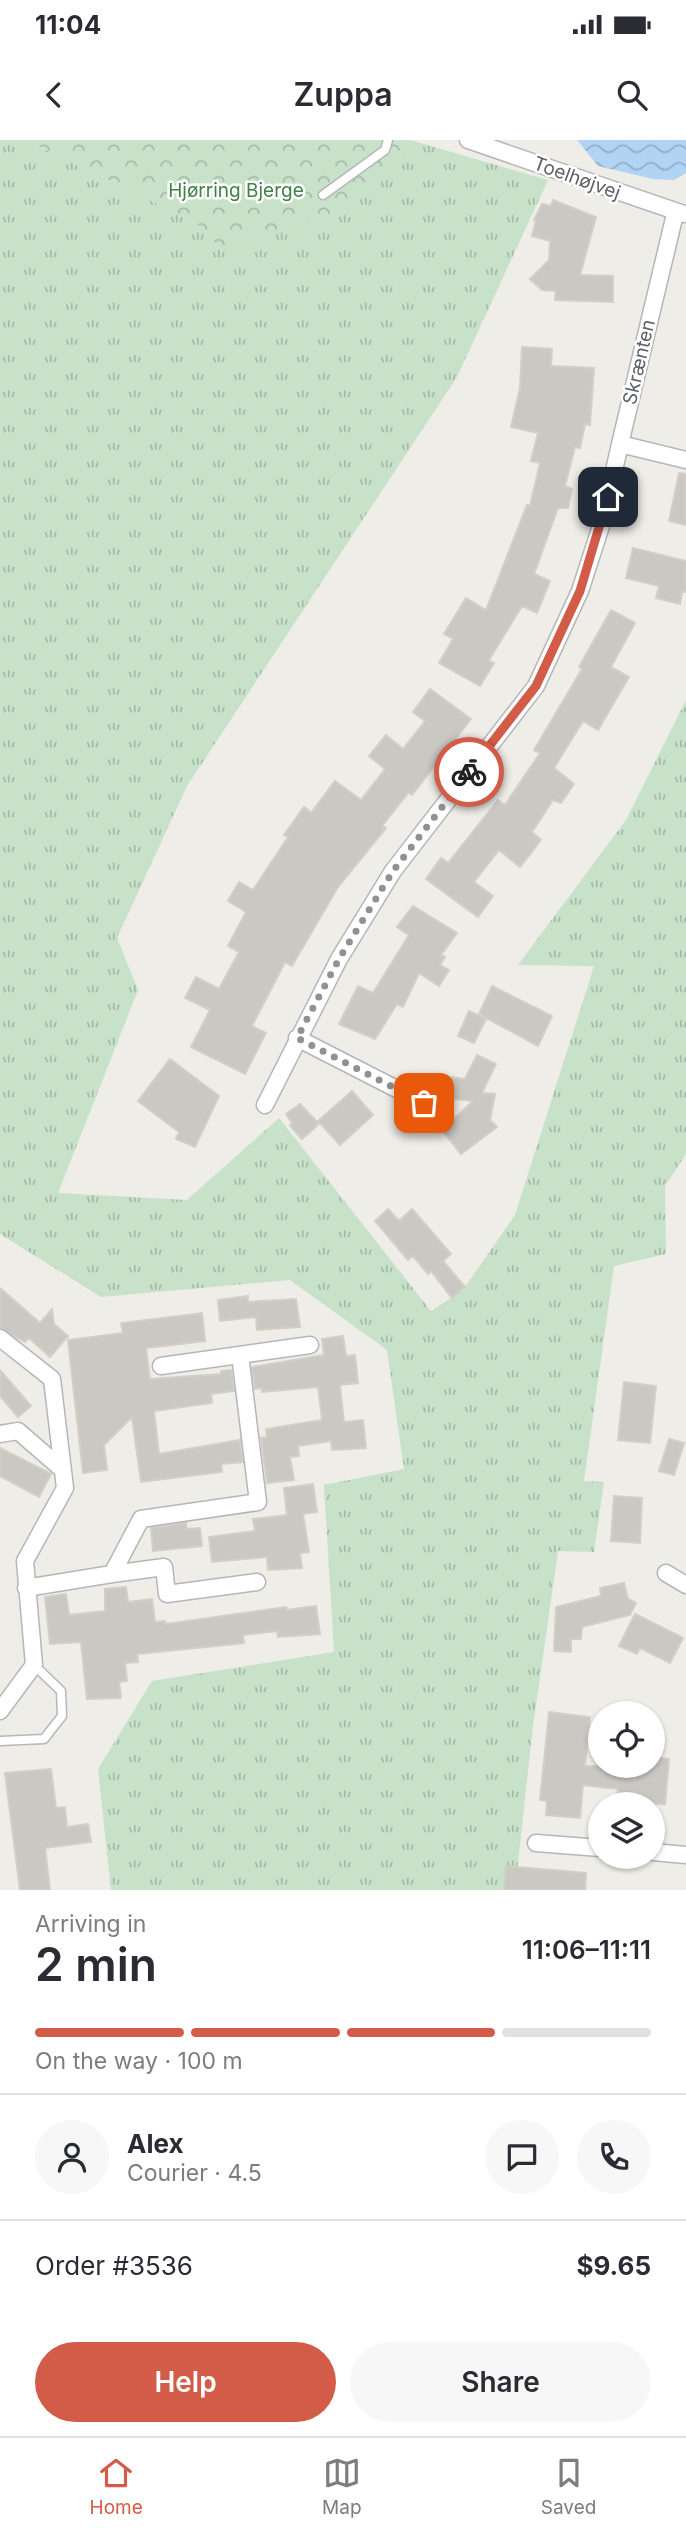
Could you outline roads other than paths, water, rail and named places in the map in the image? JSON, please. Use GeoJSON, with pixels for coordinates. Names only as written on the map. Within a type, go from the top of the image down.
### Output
{"type":"FeatureCollection","features":[{"type":"Feature","properties":{"kind":"street","name":"Toelhøjvej"},"geometry":{"type":"LineString","coordinates":[[468,140],[681,214]]}},
{"type":"Feature","properties":{"kind":"street","name":"Skrænten"},"geometry":{"type":"LineString","coordinates":[[265,1105],[339,959],[393,871],[536,686],[580,591],[602,523],[620,444],[681,214]]}},
{"type":"Feature","properties":{"kind":"street"},"geometry":{"type":"LineString","coordinates":[[620,444],[686,460]]}},
{"type":"Feature","properties":{"kind":"street"},"geometry":{"type":"LineString","coordinates":[[297,1038],[424,1103]]}},
{"type":"Feature","properties":{"kind":"street"},"geometry":{"type":"LineString","coordinates":[[0,1338],[52,1379],[65,1488],[25,1561],[34,1665],[0,1711]]}},
{"type":"Feature","properties":{"kind":"street"},"geometry":{"type":"LineString","coordinates":[[161,1366],[310,1345]]}},
{"type":"Feature","properties":{"kind":"street"},"geometry":{"type":"LineString","coordinates":[[111,1574],[141,1519],[258,1502],[240,1355]]}},
{"type":"Feature","properties":{"kind":"street"},"geometry":{"type":"LineString","coordinates":[[0,1434],[19,1430],[63,1470]]}},
{"type":"Feature","properties":{"kind":"street"},"geometry":{"type":"LineString","coordinates":[[26,1588],[164,1567],[167,1594],[257,1582]]}},
{"type":"Feature","properties":{"kind":"street"},"geometry":{"type":"LineString","coordinates":[[666,1573],[686,1585]]}},
{"type":"Feature","properties":{"kind":"street"},"geometry":{"type":"LineString","coordinates":[[536,1843],[588,1847]]}},
{"type":"Feature","properties":{"kind":"street"},"geometry":{"type":"LineString","coordinates":[[665,1853],[686,1855]]}},
{"type":"Feature","properties":{"kind":"lane"},"geometry":{"type":"LineString","coordinates":[[323,195],[385,150],[388,140]]}},
{"type":"Feature","properties":{"kind":"lane"},"geometry":{"type":"LineString","coordinates":[[0,1741],[44,1739],[62,1716],[61,1691],[34,1665]]}},
{"type":"Feature","properties":{"kind":"water"},"geometry":{"type":"Polygon","coordinates":[[[577,140],[686,140],[686,173],[674,180],[653,179],[598,166],[577,140]]]}},
{"type":"Feature","properties":{"kind":"park label","name":"Hjørring Bjerge"},"geometry":{"type":"Point","coordinates":[236,190]}}]}
